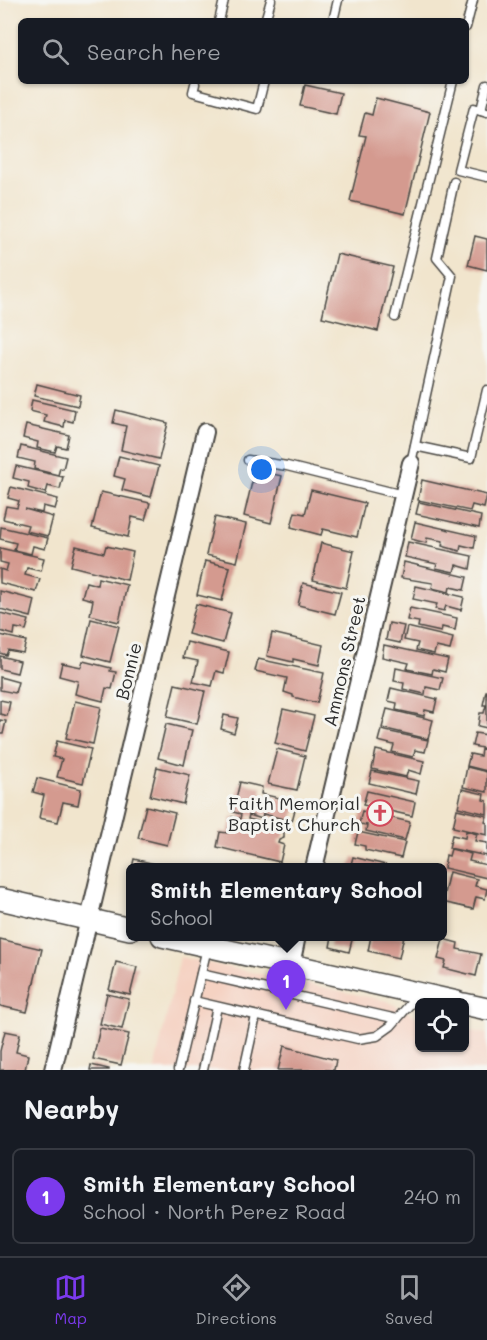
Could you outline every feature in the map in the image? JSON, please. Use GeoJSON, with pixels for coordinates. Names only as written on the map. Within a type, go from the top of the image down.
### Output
{"type":"FeatureCollection","features":[{"type":"Feature","properties":{"kind":"street","name":"Bonnie"},"geometry":{"type":"LineString","coordinates":[[53,1070],[206,432]]}},
{"type":"Feature","properties":{"kind":"street","name":"Ammons Street"},"geometry":{"type":"LineString","coordinates":[[315,863],[411,463]]}},
{"type":"Feature","properties":{"kind":"street"},"geometry":{"type":"LineString","coordinates":[[0,899],[126,928]]}},
{"type":"Feature","properties":{"kind":"street"},"geometry":{"type":"LineString","coordinates":[[184,941],[438,998]]}},
{"type":"Feature","properties":{"kind":"street"},"geometry":{"type":"LineString","coordinates":[[291,965],[296,941]]}},
{"type":"Feature","properties":{"kind":"street"},"geometry":{"type":"LineString","coordinates":[[469,1005],[487,1009]]}},
{"type":"Feature","properties":{"kind":"lane"},"geometry":{"type":"LineString","coordinates":[[220,18],[224,0]]}},
{"type":"Feature","properties":{"kind":"lane"},"geometry":{"type":"LineString","coordinates":[[266,18],[270,0]]}},
{"type":"Feature","properties":{"kind":"lane"},"geometry":{"type":"LineString","coordinates":[[334,18],[338,0]]}},
{"type":"Feature","properties":{"kind":"lane"},"geometry":{"type":"LineString","coordinates":[[468,18],[473,0]]}},
{"type":"Feature","properties":{"kind":"lane"},"geometry":{"type":"LineString","coordinates":[[195,84],[193,92],[257,109],[263,84]]}},
{"type":"Feature","properties":{"kind":"lane"},"geometry":{"type":"LineString","coordinates":[[395,317],[452,84]]}},
{"type":"Feature","properties":{"kind":"lane"},"geometry":{"type":"LineString","coordinates":[[487,85],[484,111],[474,108],[458,171],[487,177]]}},
{"type":"Feature","properties":{"kind":"lane"},"geometry":{"type":"LineString","coordinates":[[411,463],[452,276],[437,258],[454,182]]}},
{"type":"Feature","properties":{"kind":"lane"},"geometry":{"type":"LineString","coordinates":[[415,446],[471,459],[487,390]]}},
{"type":"Feature","properties":{"kind":"lane"},"geometry":{"type":"LineString","coordinates":[[248,460],[287,466],[403,495]]}},
{"type":"Feature","properties":{"kind":"lane"},"geometry":{"type":"LineString","coordinates":[[178,1070],[207,946]]}},
{"type":"Feature","properties":{"kind":"lane"},"geometry":{"type":"LineString","coordinates":[[201,974],[397,1019]]}},
{"type":"Feature","properties":{"kind":"lane"},"geometry":{"type":"LineString","coordinates":[[194,1001],[358,1039],[377,1036],[397,1019],[418,994]]}},
{"type":"Feature","properties":{"kind":"lane"},"geometry":{"type":"LineString","coordinates":[[203,1070],[217,1007]]}},
{"type":"Feature","properties":{"kind":"lane"},"geometry":{"type":"LineString","coordinates":[[244,1070],[256,1016]]}},
{"type":"Feature","properties":{"kind":"shaded area"},"geometry":{"type":"Polygon","coordinates":[[[180,957],[387,1001],[415,1016],[415,1052],[469,1052],[469,1030],[487,1034],[487,1070],[154,1070],[180,957]]]}},
{"type":"Feature","properties":{"kind":"building"},"geometry":{"type":"Polygon","coordinates":[[[305,85],[341,93],[336,114],[300,106],[305,85]]]}},
{"type":"Feature","properties":{"kind":"building"},"geometry":{"type":"Polygon","coordinates":[[[376,98],[430,112],[405,214],[350,201],[366,136],[359,135],[365,113],[372,115],[376,98]]]}},
{"type":"Feature","properties":{"kind":"building"},"geometry":{"type":"Polygon","coordinates":[[[475,236],[487,239],[487,270],[468,265],[475,236]]]}},
{"type":"Feature","properties":{"kind":"building"},"geometry":{"type":"Polygon","coordinates":[[[337,254],[393,267],[378,331],[322,317],[337,254]]]}},
{"type":"Feature","properties":{"kind":"building"},"geometry":{"type":"Polygon","coordinates":[[[37,384],[80,395],[78,406],[34,396],[37,384]]]}},
{"type":"Feature","properties":{"kind":"building"},"geometry":{"type":"Polygon","coordinates":[[[32,400],[75,410],[73,422],[65,420],[64,427],[44,422],[46,415],[30,411],[32,400]]]}},
{"type":"Feature","properties":{"kind":"building"},"geometry":{"type":"Polygon","coordinates":[[[116,410],[168,423],[159,459],[121,450],[126,426],[113,423],[116,410]]]}},
{"type":"Feature","properties":{"kind":"building"},"geometry":{"type":"Polygon","coordinates":[[[26,425],[69,435],[66,448],[57,446],[55,452],[37,448],[38,442],[23,438],[26,425]]]}},
{"type":"Feature","properties":{"kind":"building"},"geometry":{"type":"Polygon","coordinates":[[[21,446],[66,457],[63,469],[60,468],[58,475],[34,469],[35,462],[18,458],[21,446]]]}},
{"type":"Feature","properties":{"kind":"building"},"geometry":{"type":"Polygon","coordinates":[[[119,456],[159,466],[151,497],[122,490],[125,479],[114,476],[119,456]]]}},
{"type":"Feature","properties":{"kind":"building"},"geometry":{"type":"Polygon","coordinates":[[[16,466],[63,477],[60,489],[48,486],[46,493],[28,488],[29,482],[13,478],[16,466]]]}},
{"type":"Feature","properties":{"kind":"building"},"geometry":{"type":"Polygon","coordinates":[[[259,471],[282,476],[271,523],[244,516],[252,482],[256,482],[259,471]]]}},
{"type":"Feature","properties":{"kind":"building"},"geometry":{"type":"Polygon","coordinates":[[[422,480],[487,495],[484,508],[472,505],[470,511],[418,500],[422,480]]]}},
{"type":"Feature","properties":{"kind":"building"},"geometry":{"type":"Polygon","coordinates":[[[11,487],[58,499],[55,509],[43,506],[42,513],[25,509],[53,517],[48,536],[26,531],[28,525],[3,519],[6,506],[17,508],[19,501],[8,498],[11,487]]]}},
{"type":"Feature","properties":{"kind":"building"},"geometry":{"type":"Polygon","coordinates":[[[311,490],[365,503],[357,537],[323,529],[321,535],[291,527],[295,512],[305,514],[311,490]]]}},
{"type":"Feature","properties":{"kind":"building"},"geometry":{"type":"Polygon","coordinates":[[[101,492],[150,503],[145,520],[132,517],[128,537],[92,528],[101,492]]]}},
{"type":"Feature","properties":{"kind":"building"},"geometry":{"type":"Polygon","coordinates":[[[419,502],[481,516],[479,528],[416,514],[419,502]]]}},
{"type":"Feature","properties":{"kind":"building"},"geometry":{"type":"Polygon","coordinates":[[[215,517],[246,524],[237,562],[206,555],[215,517]]]}},
{"type":"Feature","properties":{"kind":"building"},"geometry":{"type":"Polygon","coordinates":[[[415,522],[476,536],[474,548],[461,545],[460,551],[442,546],[443,541],[427,538],[426,543],[411,539],[415,522]]]}},
{"type":"Feature","properties":{"kind":"building"},"geometry":{"type":"Polygon","coordinates":[[[1,527],[48,538],[45,549],[33,546],[31,554],[14,550],[16,543],[0,539],[1,527]]]}},
{"type":"Feature","properties":{"kind":"building"},"geometry":{"type":"Polygon","coordinates":[[[408,542],[472,556],[470,569],[456,565],[454,572],[436,568],[437,564],[405,557],[408,542]]]}},
{"type":"Feature","properties":{"kind":"building"},"geometry":{"type":"Polygon","coordinates":[[[321,543],[354,551],[346,588],[313,580],[321,543]]]}},
{"type":"Feature","properties":{"kind":"building"},"geometry":{"type":"Polygon","coordinates":[[[76,546],[104,553],[106,546],[133,552],[127,580],[71,566],[76,546]]]}},
{"type":"Feature","properties":{"kind":"building"},"geometry":{"type":"Polygon","coordinates":[[[0,548],[44,558],[41,571],[27,568],[25,575],[40,579],[36,592],[0,583],[0,569],[6,571],[8,564],[0,562],[0,548]]]}},
{"type":"Feature","properties":{"kind":"building"},"geometry":{"type":"Polygon","coordinates":[[[205,561],[230,567],[222,601],[197,595],[205,561]]]}},
{"type":"Feature","properties":{"kind":"building"},"geometry":{"type":"Polygon","coordinates":[[[404,562],[467,577],[464,590],[450,587],[449,592],[432,588],[433,583],[401,578],[404,562]]]}},
{"type":"Feature","properties":{"kind":"building"},"geometry":{"type":"Polygon","coordinates":[[[98,578],[127,585],[119,622],[90,615],[93,600],[82,597],[86,582],[97,585],[98,578]]]}},
{"type":"Feature","properties":{"kind":"building"},"geometry":{"type":"Polygon","coordinates":[[[303,583],[341,592],[335,614],[298,605],[303,583]]]}},
{"type":"Feature","properties":{"kind":"building"},"geometry":{"type":"Polygon","coordinates":[[[416,586],[464,597],[461,610],[446,606],[444,611],[435,609],[437,604],[413,599],[416,586]]]}},
{"type":"Feature","properties":{"kind":"building"},"geometry":{"type":"Polygon","coordinates":[[[0,591],[35,600],[31,617],[0,609],[0,591]]]}},
{"type":"Feature","properties":{"kind":"building"},"geometry":{"type":"Polygon","coordinates":[[[196,604],[231,613],[223,643],[188,634],[196,604]]]}},
{"type":"Feature","properties":{"kind":"building"},"geometry":{"type":"Polygon","coordinates":[[[410,608],[457,618],[455,630],[442,627],[441,632],[418,627],[419,622],[407,620],[410,608]]]}},
{"type":"Feature","properties":{"kind":"building"},"geometry":{"type":"Polygon","coordinates":[[[0,613],[29,620],[26,630],[15,628],[14,635],[0,631],[0,613]]]}},
{"type":"Feature","properties":{"kind":"building"},"geometry":{"type":"Polygon","coordinates":[[[91,619],[119,626],[110,662],[83,655],[91,619]]]}},
{"type":"Feature","properties":{"kind":"building"},"geometry":{"type":"Polygon","coordinates":[[[389,623],[404,626],[400,643],[386,640],[389,623]]]}},
{"type":"Feature","properties":{"kind":"building"},"geometry":{"type":"Polygon","coordinates":[[[407,627],[453,638],[450,650],[436,647],[434,654],[416,650],[418,643],[404,640],[407,627]]]}},
{"type":"Feature","properties":{"kind":"building"},"geometry":{"type":"Polygon","coordinates":[[[272,633],[323,645],[319,665],[267,656],[272,633]]]}},
{"type":"Feature","properties":{"kind":"building"},"geometry":{"type":"Polygon","coordinates":[[[0,635],[26,641],[23,653],[8,650],[6,655],[0,653],[0,635]]]}},
{"type":"Feature","properties":{"kind":"building"},"geometry":{"type":"Polygon","coordinates":[[[187,642],[229,652],[224,673],[216,671],[212,686],[193,682],[198,661],[183,658],[187,642]]]}},
{"type":"Feature","properties":{"kind":"building"},"geometry":{"type":"Polygon","coordinates":[[[384,645],[448,659],[445,672],[433,669],[432,674],[407,669],[409,663],[382,657],[384,645]]]}},
{"type":"Feature","properties":{"kind":"building"},"geometry":{"type":"Polygon","coordinates":[[[0,656],[20,661],[17,673],[0,669],[0,656]]]}},
{"type":"Feature","properties":{"kind":"building"},"geometry":{"type":"Polygon","coordinates":[[[258,659],[324,673],[317,703],[293,697],[284,692],[287,678],[255,671],[258,659]]]}},
{"type":"Feature","properties":{"kind":"building"},"geometry":{"type":"Polygon","coordinates":[[[83,661],[111,668],[110,671],[116,672],[112,689],[106,688],[103,701],[75,694],[78,681],[59,676],[62,663],[81,667],[83,661]]]}},
{"type":"Feature","properties":{"kind":"building"},"geometry":{"type":"Polygon","coordinates":[[[396,668],[443,678],[440,690],[426,687],[425,694],[403,689],[404,683],[394,681],[396,668]]]}},
{"type":"Feature","properties":{"kind":"building"},"geometry":{"type":"Polygon","coordinates":[[[0,677],[18,682],[15,693],[0,690],[0,677]]]}},
{"type":"Feature","properties":{"kind":"building"},"geometry":{"type":"Polygon","coordinates":[[[175,684],[205,691],[197,724],[167,717],[175,684]]]}},
{"type":"Feature","properties":{"kind":"building"},"geometry":{"type":"Polygon","coordinates":[[[391,688],[437,699],[434,712],[425,710],[424,716],[396,710],[397,703],[388,701],[391,688]]]}},
{"type":"Feature","properties":{"kind":"building"},"geometry":{"type":"Polygon","coordinates":[[[486,691],[487,728],[478,726],[480,713],[484,713],[486,705],[483,705],[486,691]]]}},
{"type":"Feature","properties":{"kind":"building"},"geometry":{"type":"Polygon","coordinates":[[[0,700],[10,702],[7,716],[0,714],[0,700]]]}},
{"type":"Feature","properties":{"kind":"building"},"geometry":{"type":"Polygon","coordinates":[[[75,701],[101,707],[93,744],[66,738],[75,701]]]}},
{"type":"Feature","properties":{"kind":"building"},"geometry":{"type":"Polygon","coordinates":[[[283,709],[314,716],[305,751],[275,743],[283,709]]]}},
{"type":"Feature","properties":{"kind":"building"},"geometry":{"type":"Polygon","coordinates":[[[387,709],[433,720],[428,739],[382,728],[387,709]]]}},
{"type":"Feature","properties":{"kind":"building"},"geometry":{"type":"Polygon","coordinates":[[[224,715],[238,718],[234,733],[221,729],[224,715]]]}},
{"type":"Feature","properties":{"kind":"building"},"geometry":{"type":"Polygon","coordinates":[[[0,720],[6,721],[3,734],[0,734],[0,720]]]}},
{"type":"Feature","properties":{"kind":"building"},"geometry":{"type":"Polygon","coordinates":[[[166,724],[192,730],[184,765],[158,758],[166,724]]]}},
{"type":"Feature","properties":{"kind":"building"},"geometry":{"type":"Polygon","coordinates":[[[381,730],[428,740],[425,752],[415,750],[413,757],[392,752],[394,745],[378,741],[381,730]]]}},
{"type":"Feature","properties":{"kind":"building"},"geometry":{"type":"Polygon","coordinates":[[[475,733],[487,735],[487,749],[472,746],[475,733]]]}},
{"type":"Feature","properties":{"kind":"building"},"geometry":{"type":"Polygon","coordinates":[[[57,741],[91,749],[83,783],[57,777],[62,759],[53,757],[57,741]]]}},
{"type":"Feature","properties":{"kind":"building"},"geometry":{"type":"Polygon","coordinates":[[[277,749],[305,756],[297,790],[268,784],[277,749]]]}},
{"type":"Feature","properties":{"kind":"building"},"geometry":{"type":"Polygon","coordinates":[[[481,749],[487,750],[487,771],[467,766],[470,754],[480,756],[481,749]]]}},
{"type":"Feature","properties":{"kind":"building"},"geometry":{"type":"Polygon","coordinates":[[[376,750],[424,761],[421,774],[408,770],[406,777],[372,769],[376,750]]]}},
{"type":"Feature","properties":{"kind":"building"},"geometry":{"type":"Polygon","coordinates":[[[157,767],[190,775],[183,804],[150,796],[157,767]]]}},
{"type":"Feature","properties":{"kind":"building"},"geometry":{"type":"Polygon","coordinates":[[[467,767],[487,772],[487,792],[463,787],[467,767]]]}},
{"type":"Feature","properties":{"kind":"building"},"geometry":{"type":"Polygon","coordinates":[[[372,771],[419,781],[416,794],[369,783],[372,771]]]}},
{"type":"Feature","properties":{"kind":"building"},"geometry":{"type":"Polygon","coordinates":[[[37,778],[81,789],[78,805],[63,802],[58,822],[39,818],[44,795],[33,792],[37,778]]]}},
{"type":"Feature","properties":{"kind":"building"},"geometry":{"type":"Polygon","coordinates":[[[240,782],[262,787],[261,794],[297,802],[292,821],[263,814],[262,819],[249,815],[248,819],[281,827],[280,830],[284,831],[284,838],[278,843],[284,845],[280,862],[217,847],[220,832],[228,833],[232,817],[240,819],[241,814],[233,812],[240,782]]]}},
{"type":"Feature","properties":{"kind":"building"},"geometry":{"type":"Polygon","coordinates":[[[462,789],[484,794],[483,800],[487,801],[487,814],[458,807],[462,789]]]}},
{"type":"Feature","properties":{"kind":"building"},"geometry":{"type":"Polygon","coordinates":[[[367,791],[415,802],[412,816],[363,805],[367,791]]]}},
{"type":"Feature","properties":{"kind":"building"},"geometry":{"type":"Polygon","coordinates":[[[146,806],[175,813],[167,845],[138,838],[146,806]]]}},
{"type":"Feature","properties":{"kind":"building"},"geometry":{"type":"Polygon","coordinates":[[[457,809],[487,816],[485,822],[487,823],[487,835],[453,827],[457,809]]]}},
{"type":"Feature","properties":{"kind":"building"},"geometry":{"type":"Polygon","coordinates":[[[362,811],[410,822],[405,840],[366,831],[367,825],[359,824],[362,811]]]}},
{"type":"Feature","properties":{"kind":"building"},"geometry":{"type":"Polygon","coordinates":[[[466,831],[477,834],[475,841],[487,843],[487,856],[449,848],[452,835],[465,838],[466,831]]]}},
{"type":"Feature","properties":{"kind":"building"},"geometry":{"type":"Polygon","coordinates":[[[358,832],[405,842],[401,858],[365,850],[365,846],[355,844],[358,832]]]}},
{"type":"Feature","properties":{"kind":"building"},"geometry":{"type":"Polygon","coordinates":[[[451,849],[471,854],[469,861],[487,865],[487,878],[447,869],[447,863],[445,863],[446,855],[449,856],[451,849]]]}},
{"type":"Feature","properties":{"kind":"building"},"geometry":{"type":"Polygon","coordinates":[[[353,857],[378,863],[351,863],[353,857]]]}},
{"type":"Feature","properties":{"kind":"building"},"geometry":{"type":"Polygon","coordinates":[[[134,859],[151,863],[133,863],[134,859]]]}},
{"type":"Feature","properties":{"kind":"building"},"geometry":{"type":"Polygon","coordinates":[[[449,872],[477,879],[475,886],[487,889],[485,899],[476,897],[473,909],[447,903],[449,872]]]}},
{"type":"Feature","properties":{"kind":"building"},"geometry":{"type":"Polygon","coordinates":[[[0,939],[42,949],[27,1012],[0,1006],[0,939]]]}},
{"type":"Feature","properties":{"kind":"building"},"geometry":{"type":"Polygon","coordinates":[[[447,940],[458,943],[457,949],[481,954],[476,976],[444,968],[446,961],[438,959],[442,941],[447,940]]]}},
{"type":"Feature","properties":{"kind":"building"},"geometry":{"type":"Polygon","coordinates":[[[331,941],[352,941],[349,952],[330,947],[331,941]]]}},
{"type":"Feature","properties":{"kind":"building"},"geometry":{"type":"Polygon","coordinates":[[[370,941],[403,941],[399,958],[368,951],[370,941]]]}},
{"type":"Feature","properties":{"kind":"building"},"geometry":{"type":"Polygon","coordinates":[[[116,962],[137,967],[130,995],[109,990],[116,962]]]}},
{"type":"Feature","properties":{"kind":"building"},"geometry":{"type":"Polygon","coordinates":[[[107,994],[129,999],[122,1029],[100,1024],[107,994]]]}},
{"type":"Feature","properties":{"kind":"building"},"geometry":{"type":"Polygon","coordinates":[[[100,1028],[129,1034],[121,1065],[93,1059],[100,1028]]]}},
{"type":"Feature","properties":{"kind":"building"},"geometry":{"type":"Polygon","coordinates":[[[5,1031],[20,1034],[16,1052],[28,1055],[25,1070],[0,1070],[0,1051],[5,1031]]]}},
{"type":"Feature","properties":{"kind":"building"},"geometry":{"type":"Polygon","coordinates":[[[284,1046],[336,1060],[334,1070],[278,1070],[284,1046]]]}},
{"type":"Feature","properties":{"kind":"building"},"geometry":{"type":"Polygon","coordinates":[[[91,1065],[109,1069],[109,1070],[90,1070],[91,1065]]]}},
{"type":"Feature","properties":{"kind":"place","name":"Faith Memorial Baptist Church"},"geometry":{"type":"Point","coordinates":[380,813]}},
{"type":"Feature","properties":{"kind":"place","name":"Smith Elementary School"},"geometry":{"type":"Point","coordinates":[286,1010]}}]}
